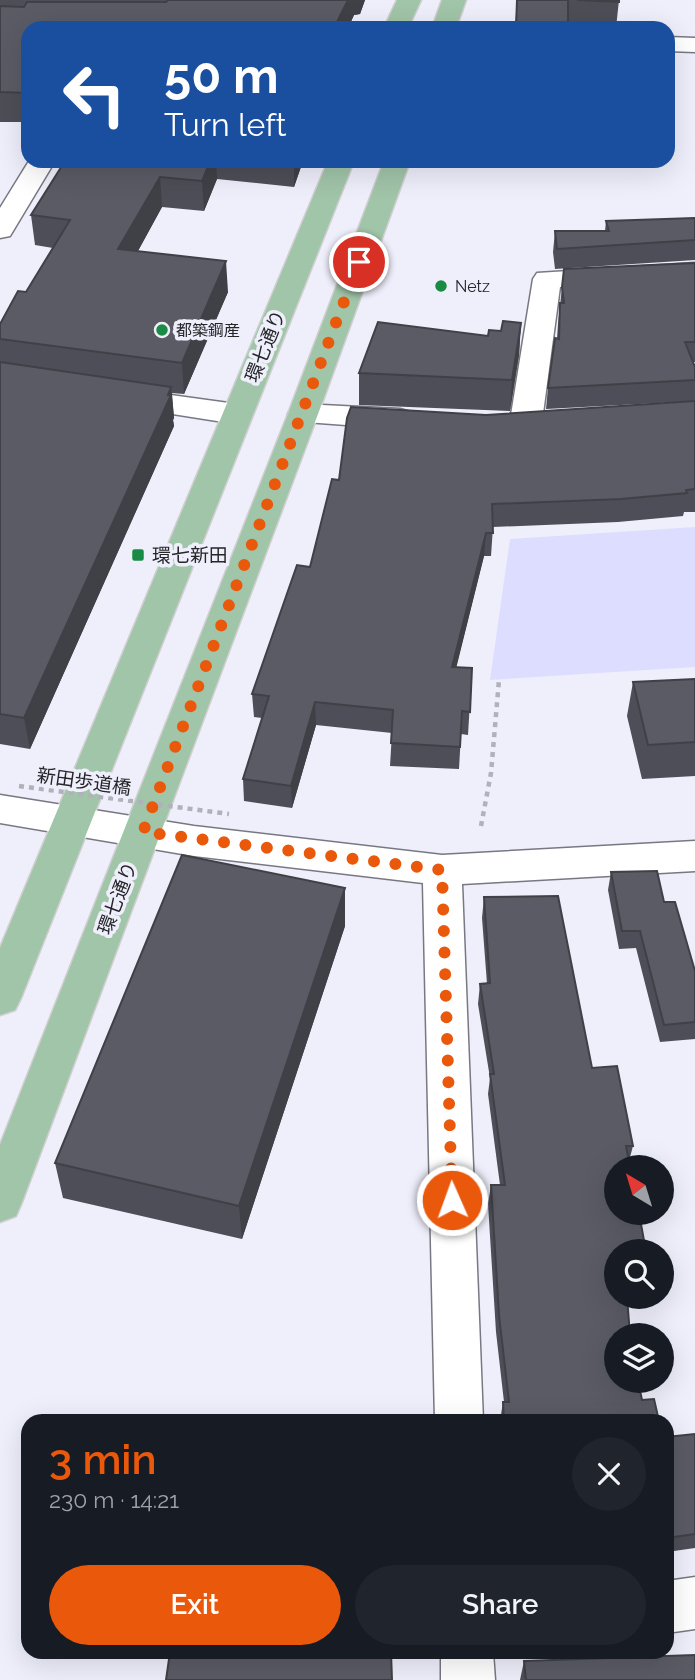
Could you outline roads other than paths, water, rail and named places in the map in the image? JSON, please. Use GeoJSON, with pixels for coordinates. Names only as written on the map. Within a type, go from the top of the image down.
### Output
{"type":"FeatureCollection","features":[{"type":"Feature","properties":{"kind":"main road"},"geometry":{"type":"LineString","coordinates":[[399,21],[409,0]]}},
{"type":"Feature","properties":{"kind":"main road"},"geometry":{"type":"LineString","coordinates":[[446,21],[454,0]]}},
{"type":"Feature","properties":{"kind":"main road","name":"環七通り"},"geometry":{"type":"LineString","coordinates":[[0,998],[338,168]]}},
{"type":"Feature","properties":{"kind":"main road","name":"環七通り"},"geometry":{"type":"LineString","coordinates":[[0,1202],[303,414],[394,168]]}},
{"type":"Feature","properties":{"kind":"street"},"geometry":{"type":"LineString","coordinates":[[675,44],[695,45]]}},
{"type":"Feature","properties":{"kind":"street"},"geometry":{"type":"LineString","coordinates":[[0,230],[38,168]]}},
{"type":"Feature","properties":{"kind":"street"},"geometry":{"type":"LineString","coordinates":[[495,424],[539,420],[547,279],[695,272]]}},
{"type":"Feature","properties":{"kind":"street"},"geometry":{"type":"LineString","coordinates":[[92,394],[236,414]]}},
{"type":"Feature","properties":{"kind":"street"},"geometry":{"type":"LineString","coordinates":[[303,414],[429,421]]}},
{"type":"Feature","properties":{"kind":"street"},"geometry":{"type":"LineString","coordinates":[[9,798],[72,821],[442,870],[695,856]]}},
{"type":"Feature","properties":{"kind":"street"},"geometry":{"type":"LineString","coordinates":[[442,870],[459,1414]]}},
{"type":"Feature","properties":{"kind":"street"},"geometry":{"type":"LineString","coordinates":[[674,1606],[695,1603]]}},
{"type":"Feature","properties":{"kind":"street"},"geometry":{"type":"LineString","coordinates":[[467,1659],[468,1680]]}},
{"type":"Feature","properties":{"kind":"place","name":"Netz"},"geometry":{"type":"Point","coordinates":[441,286]}},
{"type":"Feature","properties":{"kind":"place","name":"都築鋼産"},"geometry":{"type":"Point","coordinates":[162,330]}},
{"type":"Feature","properties":{"kind":"place","name":"環七新田"},"geometry":{"type":"Point","coordinates":[138,555]}}]}
